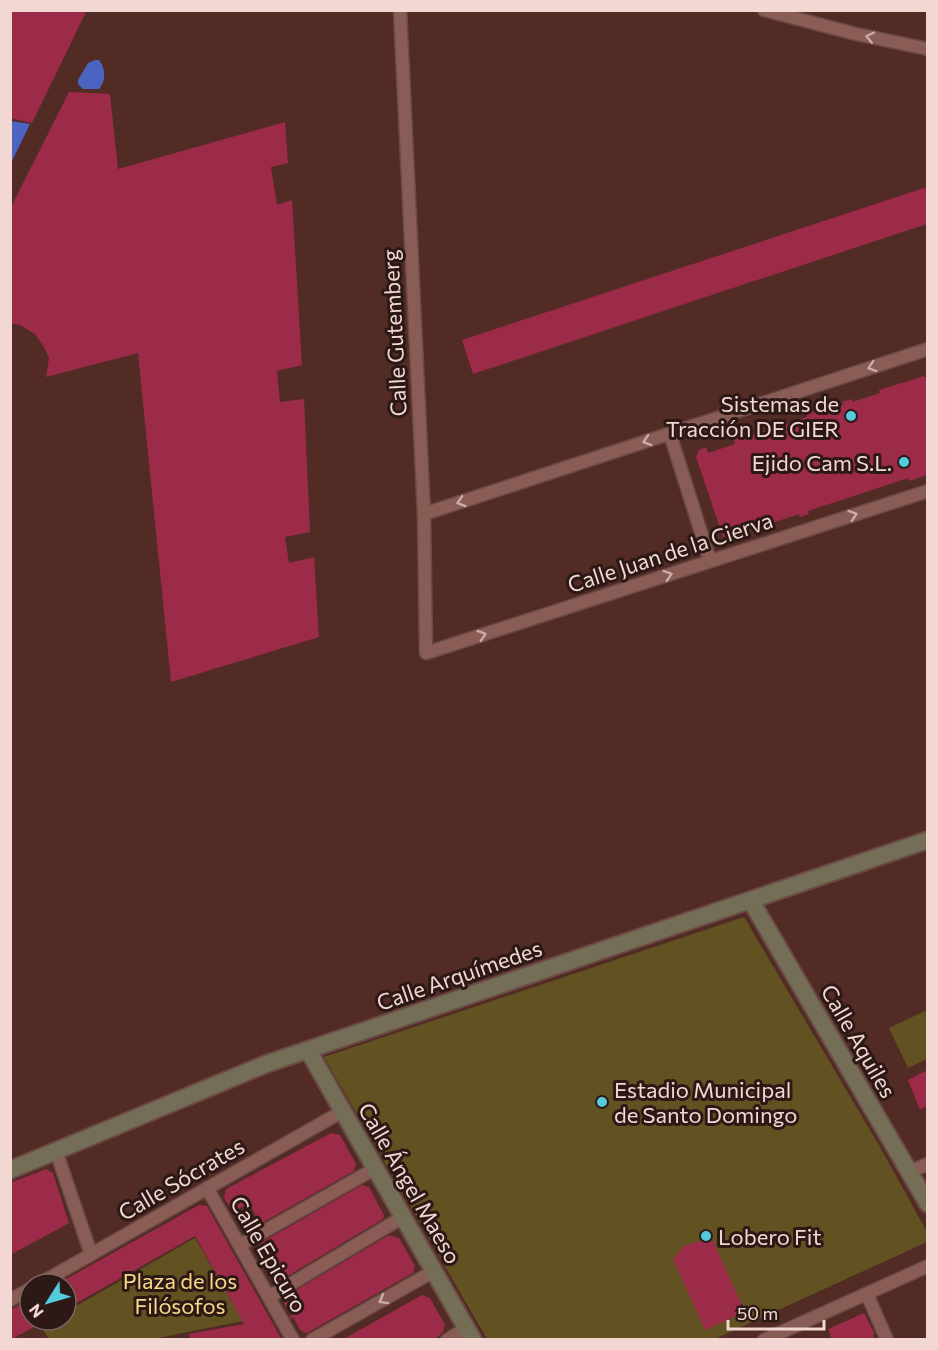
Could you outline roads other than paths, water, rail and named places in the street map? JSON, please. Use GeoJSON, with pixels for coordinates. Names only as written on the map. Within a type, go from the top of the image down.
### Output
{"type":"FeatureCollection","features":[{"type":"Feature","properties":{"kind":"street","name":"Calle Gutemberg"},"geometry":{"type":"LineString","coordinates":[[400,10],[424,514],[426,653]]}},
{"type":"Feature","properties":{"kind":"street"},"geometry":{"type":"LineString","coordinates":[[764,10],[856,34],[927,49]]}},
{"type":"Feature","properties":{"kind":"street"},"geometry":{"type":"LineString","coordinates":[[424,514],[927,349]]}},
{"type":"Feature","properties":{"kind":"street"},"geometry":{"type":"LineString","coordinates":[[670,434],[710,561]]}},
{"type":"Feature","properties":{"kind":"street","name":"Calle Juan de la Cierva"},"geometry":{"type":"LineString","coordinates":[[426,653],[927,491]]}},
{"type":"Feature","properties":{"kind":"street","name":"Calle Arquímedes"},"geometry":{"type":"LineString","coordinates":[[10,1170],[266,1064],[927,840]]}},
{"type":"Feature","properties":{"kind":"street","name":"Calle Aquiles"},"geometry":{"type":"LineString","coordinates":[[751,901],[927,1204]]}},
{"type":"Feature","properties":{"kind":"street","name":"Calle Ángel Maeso"},"geometry":{"type":"LineString","coordinates":[[308,1050],[470,1334]]}},
{"type":"Feature","properties":{"kind":"street","name":"Calle Sócrates"},"geometry":{"type":"LineString","coordinates":[[60,1272],[343,1111]]}},
{"type":"Feature","properties":{"kind":"street"},"geometry":{"type":"LineString","coordinates":[[56,1151],[91,1254]]}},
{"type":"Feature","properties":{"kind":"street"},"geometry":{"type":"LineString","coordinates":[[909,1172],[927,1164]]}},
{"type":"Feature","properties":{"kind":"street"},"geometry":{"type":"LineString","coordinates":[[240,1245],[376,1168]]}},
{"type":"Feature","properties":{"kind":"street","name":"Calle Epicuro"},"geometry":{"type":"LineString","coordinates":[[207,1188],[293,1340]]}},
{"type":"Feature","properties":{"kind":"street"},"geometry":{"type":"LineString","coordinates":[[269,1298],[403,1217]]}},
{"type":"Feature","properties":{"kind":"street"},"geometry":{"type":"LineString","coordinates":[[764,1340],[927,1266]]}},
{"type":"Feature","properties":{"kind":"street"},"geometry":{"type":"LineString","coordinates":[[312,1340],[434,1271]]}},
{"type":"Feature","properties":{"kind":"street"},"geometry":{"type":"LineString","coordinates":[[867,1294],[887,1340]]}},
{"type":"Feature","properties":{"kind":"street"},"geometry":{"type":"LineString","coordinates":[[447,1340],[470,1334]]}},
{"type":"Feature","properties":{"kind":"water"},"geometry":{"type":"Polygon","coordinates":[[[99,60],[103,67],[103,82],[99,89],[83,89],[78,84],[78,80],[88,63],[99,60]]]}},
{"type":"Feature","properties":{"kind":"water"},"geometry":{"type":"Polygon","coordinates":[[[10,121],[30,124],[11,163],[10,121]]]}},
{"type":"Feature","properties":{"kind":"place","name":"Sistemas de Tracción DE GIER"},"geometry":{"type":"Point","coordinates":[851,416]}},
{"type":"Feature","properties":{"kind":"place","name":"Ejido Cam S.L."},"geometry":{"type":"Point","coordinates":[904,462]}},
{"type":"Feature","properties":{"kind":"place","name":"Estadio Municipal de Santo Domingo"},"geometry":{"type":"Point","coordinates":[602,1102]}},
{"type":"Feature","properties":{"kind":"place","name":"Lobero Fit"},"geometry":{"type":"Point","coordinates":[706,1236]}},
{"type":"Feature","properties":{"kind":"park label","name":"Plaza de los Filósofos"},"geometry":{"type":"Point","coordinates":[180,1292]}}]}
